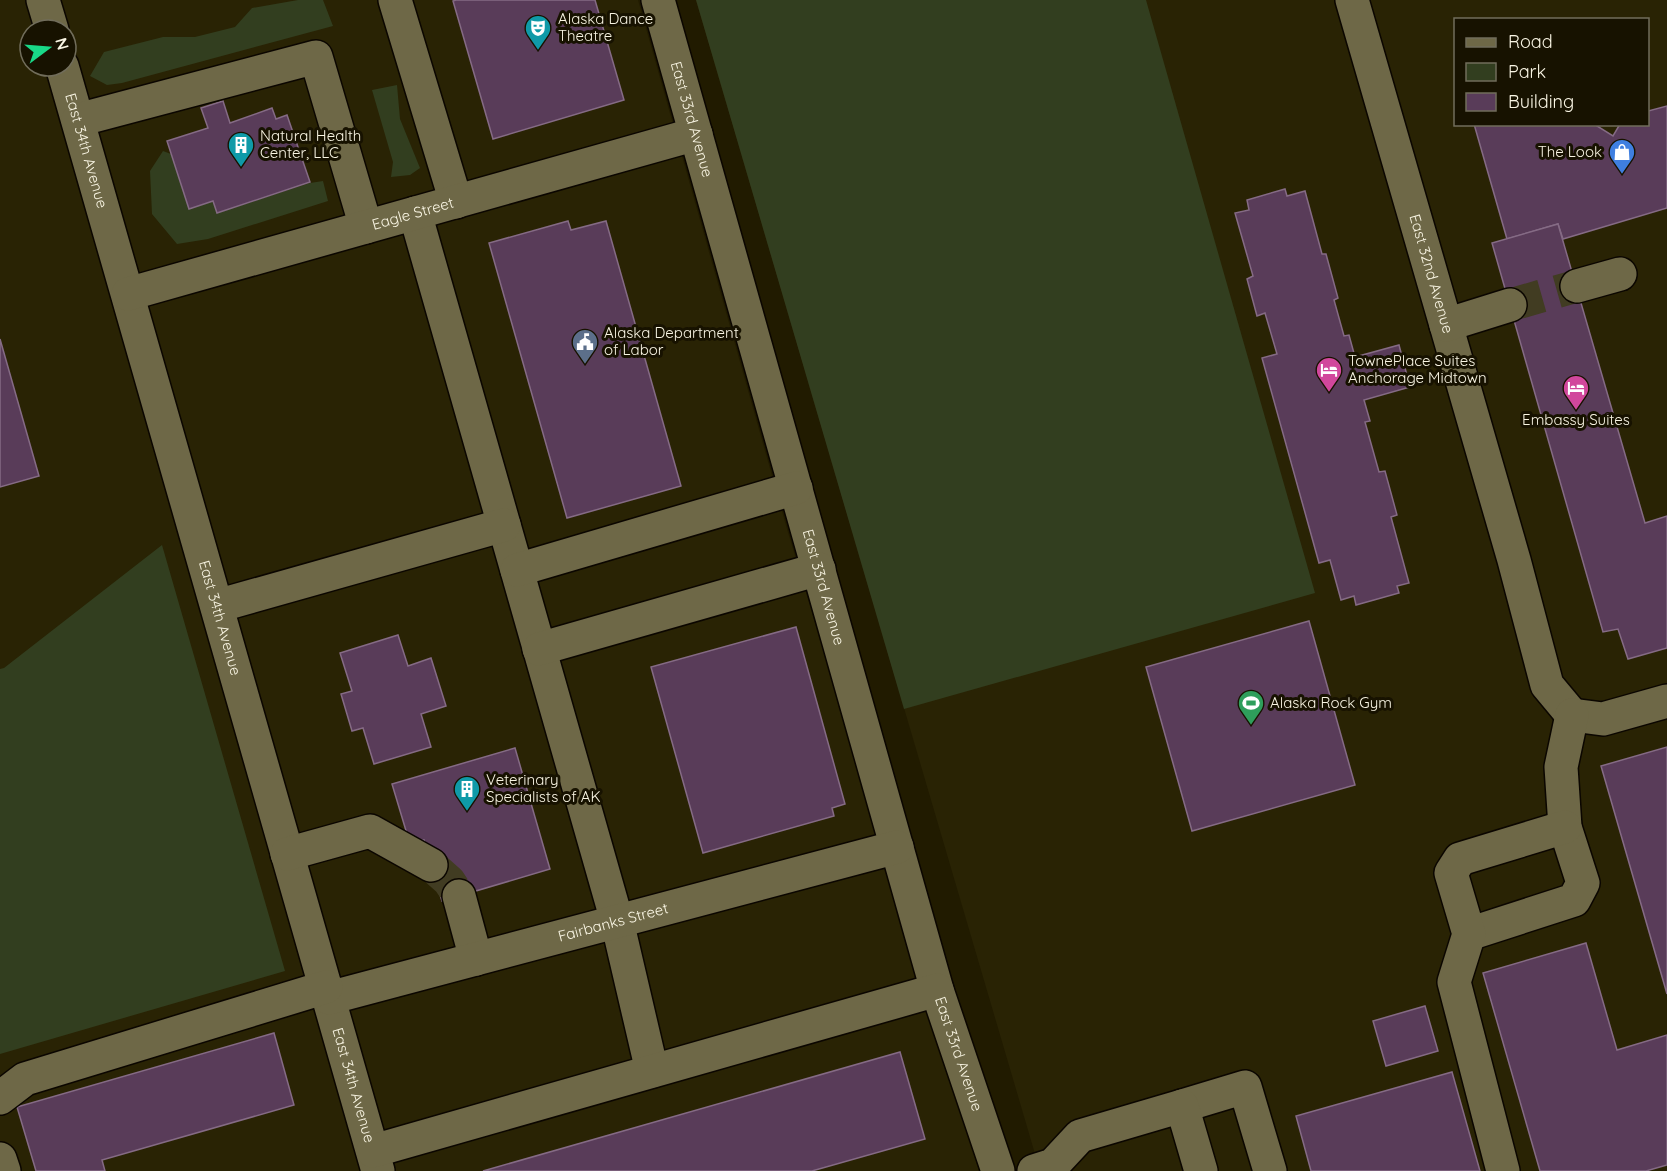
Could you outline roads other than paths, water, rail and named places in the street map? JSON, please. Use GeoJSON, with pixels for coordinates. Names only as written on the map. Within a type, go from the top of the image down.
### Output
{"type":"FeatureCollection","features":[{"type":"Feature","properties":{"kind":"street"},"geometry":{"type":"LineString","coordinates":[[43,0],[48,18]]}},
{"type":"Feature","properties":{"kind":"street"},"geometry":{"type":"LineString","coordinates":[[395,0],[456,202]]}},
{"type":"Feature","properties":{"kind":"street","name":"East 33rd Avenue"},"geometry":{"type":"LineString","coordinates":[[658,0],[937,990],[998,1171]]}},
{"type":"Feature","properties":{"kind":"street","name":"East 32nd Avenue"},"geometry":{"type":"LineString","coordinates":[[1352,0],[1514,560],[1547,685],[1572,715]]}},
{"type":"Feature","properties":{"kind":"street"},"geometry":{"type":"LineString","coordinates":[[78,120],[316,57],[366,227]]}},
{"type":"Feature","properties":{"kind":"street","name":"East 34th Avenue"},"geometry":{"type":"LineString","coordinates":[[66,78],[376,1161]]}},
{"type":"Feature","properties":{"kind":"street","name":"Eagle Street"},"geometry":{"type":"LineString","coordinates":[[128,294],[696,134]]}},
{"type":"Feature","properties":{"kind":"street"},"geometry":{"type":"LineString","coordinates":[[415,213],[617,921],[652,1071]]}},
{"type":"Feature","properties":{"kind":"street"},"geometry":{"type":"LineString","coordinates":[[1577,286],[1620,274]]}},
{"type":"Feature","properties":{"kind":"street"},"geometry":{"type":"LineString","coordinates":[[1446,325],[1510,306]]}},
{"type":"Feature","properties":{"kind":"street"},"geometry":{"type":"LineString","coordinates":[[517,570],[796,488]]}},
{"type":"Feature","properties":{"kind":"street"},"geometry":{"type":"LineString","coordinates":[[217,606],[504,525]]}},
{"type":"Feature","properties":{"kind":"street"},"geometry":{"type":"LineString","coordinates":[[539,649],[819,569]]}},
{"type":"Feature","properties":{"kind":"street"},"geometry":{"type":"LineString","coordinates":[[1469,934],[1574,900],[1583,883],[1565,826],[1561,766],[1572,715],[1603,719],[1667,701]]}},
{"type":"Feature","properties":{"kind":"street"},"geometry":{"type":"LineString","coordinates":[[1503,1171],[1454,982],[1469,934],[1451,873],[1460,859],[1565,826]]}},
{"type":"Feature","properties":{"kind":"street"},"geometry":{"type":"LineString","coordinates":[[288,854],[369,831],[431,865]]}},
{"type":"Feature","properties":{"kind":"street","name":"Fairbanks Street"},"geometry":{"type":"LineString","coordinates":[[0,1098],[25,1079],[327,993],[476,959],[897,847]]}},
{"type":"Feature","properties":{"kind":"street"},"geometry":{"type":"LineString","coordinates":[[459,896],[476,959]]}},
{"type":"Feature","properties":{"kind":"street"},"geometry":{"type":"LineString","coordinates":[[376,1161],[652,1071],[937,990]]}},
{"type":"Feature","properties":{"kind":"street"},"geometry":{"type":"LineString","coordinates":[[1034,1171],[1053,1165],[1080,1136],[1245,1087],[1270,1171]]}},
{"type":"Feature","properties":{"kind":"street"},"geometry":{"type":"LineString","coordinates":[[1182,1106],[1201,1171]]}},
{"type":"Feature","properties":{"kind":"street"},"geometry":{"type":"LineString","coordinates":[[0,1160],[3,1171]]}},
{"type":"Feature","properties":{"kind":"tunnel"},"geometry":{"type":"LineString","coordinates":[[1510,305],[1577,286]]}},
{"type":"Feature","properties":{"kind":"tunnel"},"geometry":{"type":"LineString","coordinates":[[431,865],[449,881],[459,896]]}},
{"type":"Feature","properties":{"kind":"place","name":"Alaska Dance Theatre"},"geometry":{"type":"Point","coordinates":[538,51]}},
{"type":"Feature","properties":{"kind":"place","name":"Natural Health Center, LLC"},"geometry":{"type":"Point","coordinates":[241,168]}},
{"type":"Feature","properties":{"kind":"place","name":"The Look"},"geometry":{"type":"Point","coordinates":[1622,175]}},
{"type":"Feature","properties":{"kind":"place","name":"Alaska Department of Labor"},"geometry":{"type":"Point","coordinates":[585,365]}},
{"type":"Feature","properties":{"kind":"place","name":"TownePlace Suites Anchorage Midtown"},"geometry":{"type":"Point","coordinates":[1329,393]}},
{"type":"Feature","properties":{"kind":"place","name":"Embassy Suites"},"geometry":{"type":"Point","coordinates":[1576,411]}},
{"type":"Feature","properties":{"kind":"place","name":"Alaska Rock Gym"},"geometry":{"type":"Point","coordinates":[1251,726]}},
{"type":"Feature","properties":{"kind":"place","name":"Veterinary Specialists of AK"},"geometry":{"type":"Point","coordinates":[467,812]}}]}
